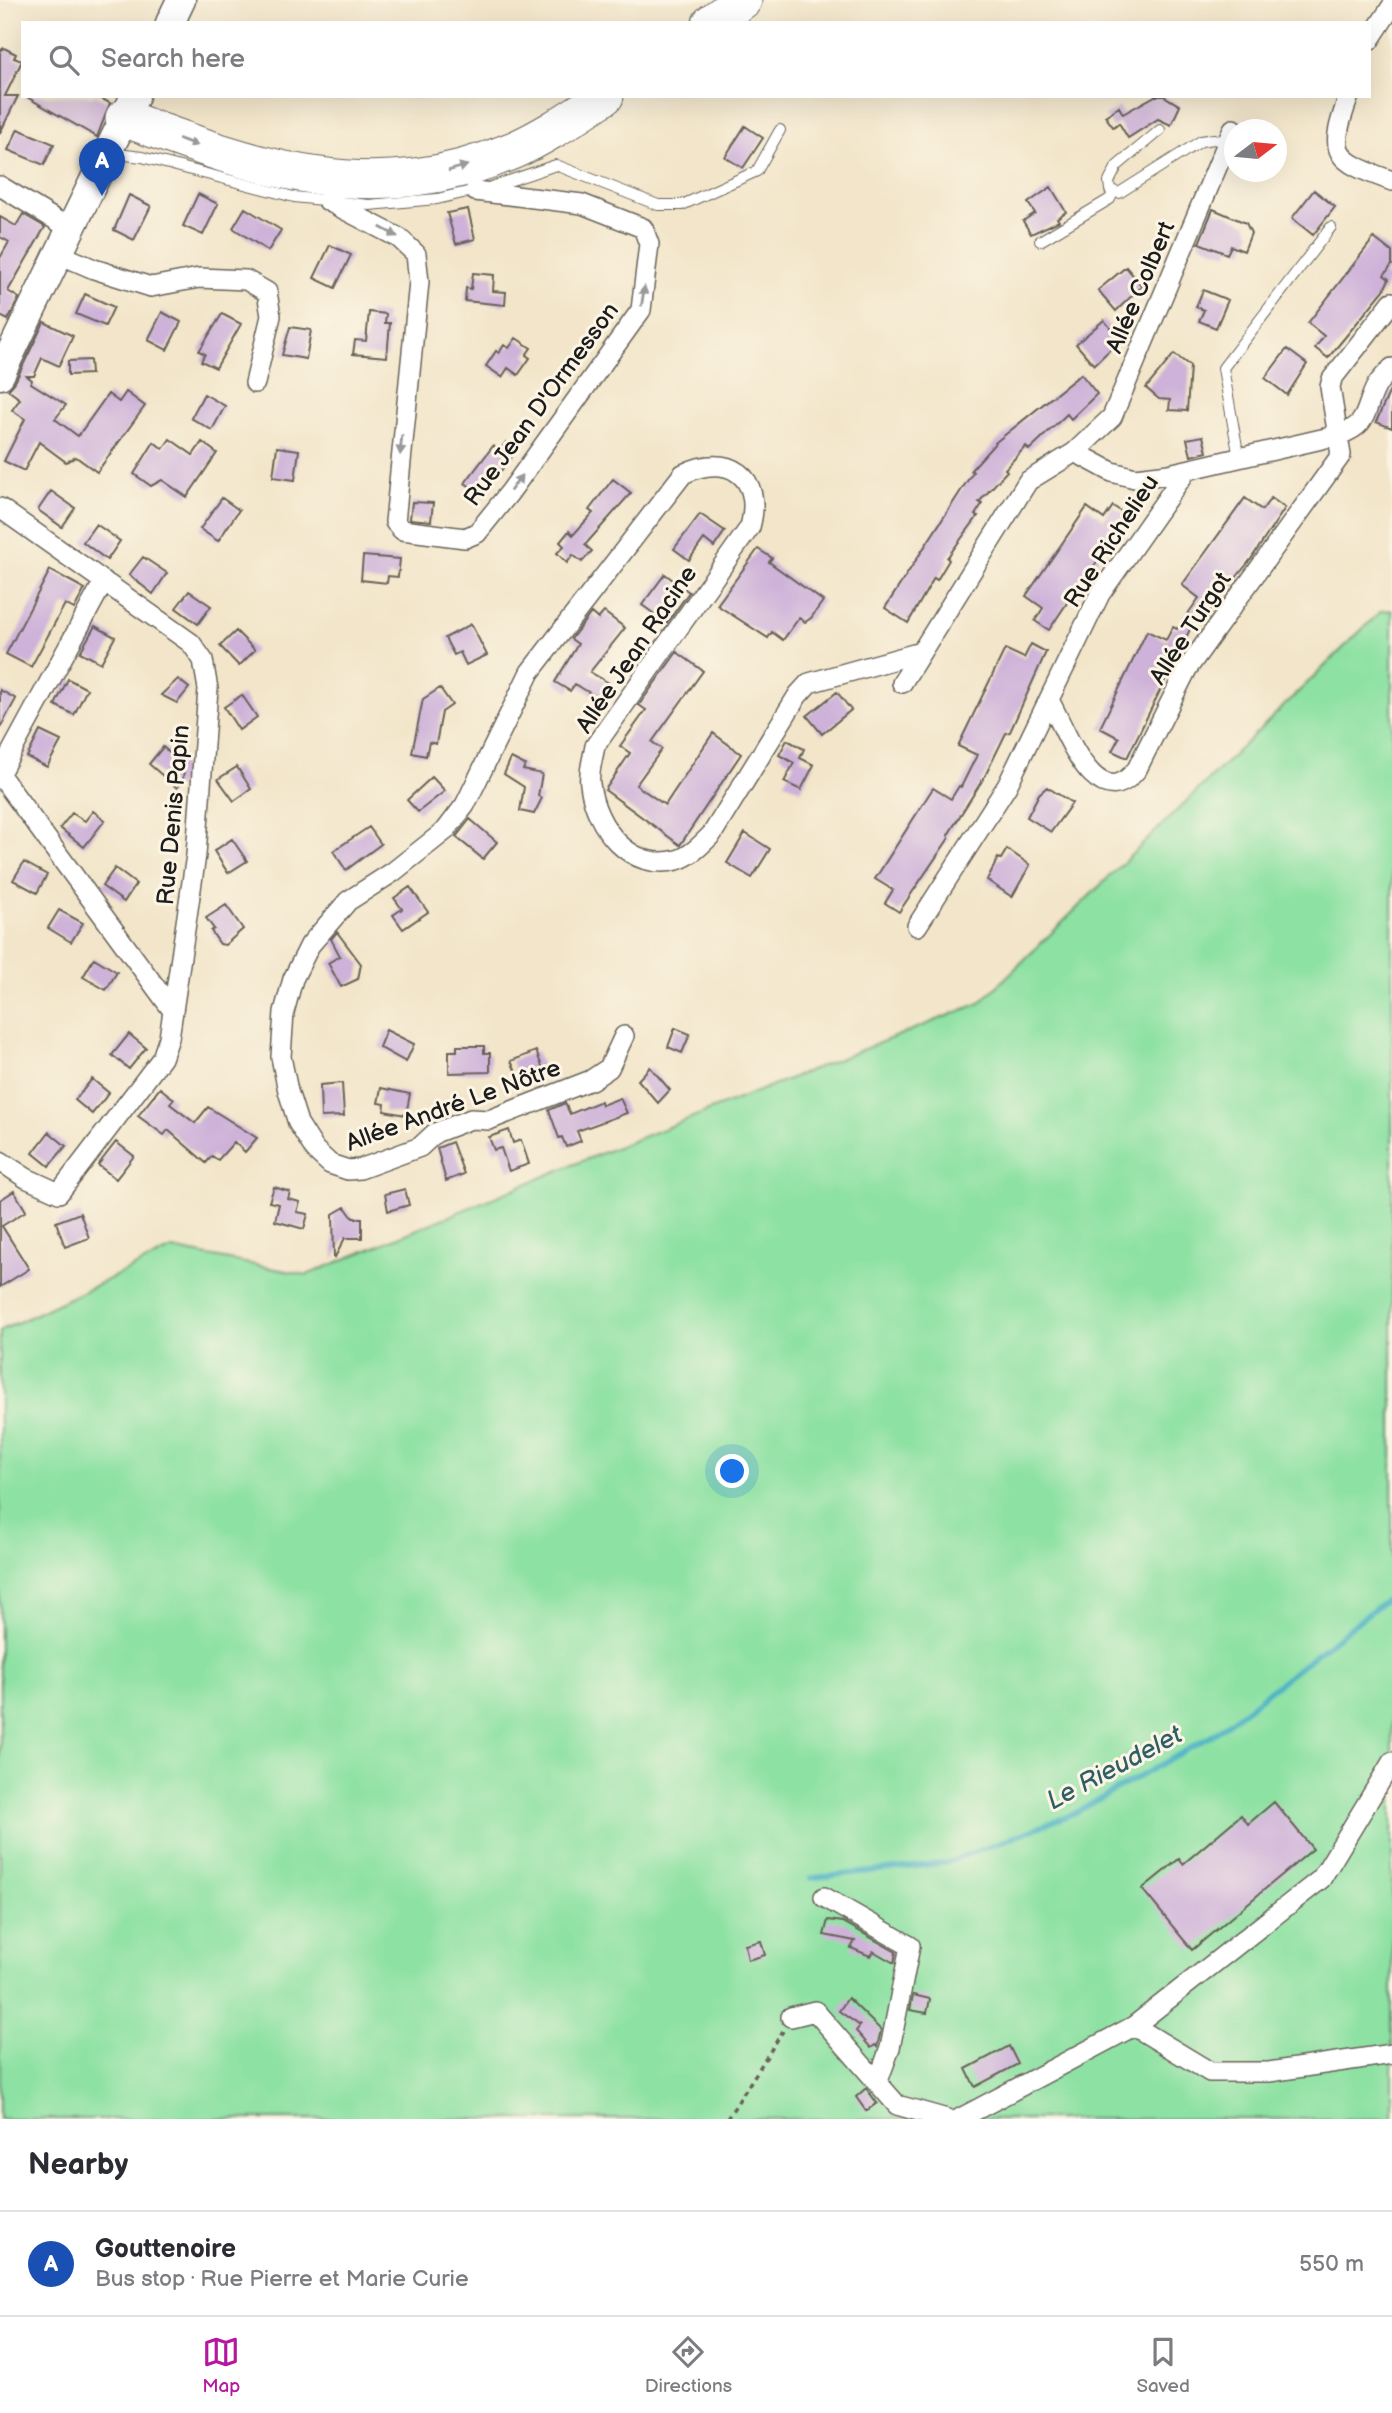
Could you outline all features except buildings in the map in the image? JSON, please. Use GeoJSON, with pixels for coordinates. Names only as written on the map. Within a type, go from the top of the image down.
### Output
{"type":"FeatureCollection","features":[{"type":"Feature","properties":{"kind":"highway"},"geometry":{"type":"LineString","coordinates":[[714,21],[743,0]]}},
{"type":"Feature","properties":{"kind":"highway"},"geometry":{"type":"LineString","coordinates":[[129,107],[243,161],[296,174],[343,181],[396,180],[450,171],[514,150],[602,98]]}},
{"type":"Feature","properties":{"kind":"main road"},"geometry":{"type":"LineString","coordinates":[[171,21],[181,0]]}},
{"type":"Feature","properties":{"kind":"main road"},"geometry":{"type":"LineString","coordinates":[[0,376],[129,107]]}},
{"type":"Feature","properties":{"kind":"street"},"geometry":{"type":"LineString","coordinates":[[1371,38],[1392,6]]}},
{"type":"Feature","properties":{"kind":"street"},"geometry":{"type":"LineString","coordinates":[[1348,98],[1335,135],[1340,155],[1353,167],[1392,181]]}},
{"type":"Feature","properties":{"kind":"street","name":"Allée Colbert"},"geometry":{"type":"LineString","coordinates":[[902,683],[1028,481],[1075,452],[1112,416],[1224,150]]}},
{"type":"Feature","properties":{"kind":"street"},"geometry":{"type":"LineString","coordinates":[[0,186],[94,269],[151,287],[199,278],[223,279],[246,280],[267,292],[271,316],[255,383]]}},
{"type":"Feature","properties":{"kind":"street","name":"Rue Jean D'Ormesson"},"geometry":{"type":"LineString","coordinates":[[328,201],[399,238],[416,254],[419,282],[396,522],[402,530],[465,538],[477,533],[510,492],[641,310],[649,244],[643,228],[582,204],[475,191]]}},
{"type":"Feature","properties":{"kind":"street"},"geometry":{"type":"LineString","coordinates":[[1339,435],[1330,387],[1332,379],[1392,302]]}},
{"type":"Feature","properties":{"kind":"street","name":"Rue Richelieu"},"geometry":{"type":"LineString","coordinates":[[917,926],[1007,786],[1100,594],[1188,470],[1357,429],[1378,384],[1392,368]]}},
{"type":"Feature","properties":{"kind":"street","name":"Allée Turgot"},"geometry":{"type":"LineString","coordinates":[[1049,700],[1068,740],[1095,779],[1111,785],[1129,780],[1187,669],[1341,455],[1339,435]]}},
{"type":"Feature","properties":{"kind":"street"},"geometry":{"type":"LineString","coordinates":[[1075,452],[1112,472],[1135,478],[1188,470]]}},
{"type":"Feature","properties":{"kind":"street","name":"Allée Jean Racine"},"geometry":{"type":"LineString","coordinates":[[513,705],[530,673],[683,474],[706,464],[719,464],[741,475],[749,486],[754,512],[750,527],[595,746],[589,782],[595,803],[610,835],[622,849],[640,859],[656,862],[678,860],[696,849],[712,834],[797,695],[809,683],[921,652]]}},
{"type":"Feature","properties":{"kind":"street","name":"Rue Denis Papin"},"geometry":{"type":"LineString","coordinates":[[0,508],[191,643],[203,660],[208,689],[196,855],[169,1038],[162,1058],[59,1193],[26,1178],[0,1161]]}},
{"type":"Feature","properties":{"kind":"street"},"geometry":{"type":"LineString","coordinates":[[104,581],[0,774],[173,1011]]}},
{"type":"Feature","properties":{"kind":"street","name":"Allée André Le Nôtre"},"geometry":{"type":"LineString","coordinates":[[513,705],[465,805],[446,830],[393,872],[348,901],[310,945],[293,979],[284,1012],[281,1057],[298,1123],[314,1150],[330,1164],[348,1170],[360,1169],[420,1147],[435,1133],[447,1128],[471,1119],[489,1120],[591,1080],[609,1068],[624,1036]]}},
{"type":"Feature","properties":{"kind":"street"},"geometry":{"type":"LineString","coordinates":[[959,2119],[1134,2026],[1321,1879],[1392,1762]]}},
{"type":"Feature","properties":{"kind":"street"},"geometry":{"type":"LineString","coordinates":[[824,1897],[910,1946],[890,2048],[878,2081]]}},
{"type":"Feature","properties":{"kind":"street"},"geometry":{"type":"LineString","coordinates":[[791,2017],[815,2011],[898,2105],[947,2119]]}},
{"type":"Feature","properties":{"kind":"street"},"geometry":{"type":"LineString","coordinates":[[1134,2026],[1210,2073],[1269,2072],[1392,2054]]}},
{"type":"Feature","properties":{"kind":"lane"},"geometry":{"type":"LineString","coordinates":[[107,152],[142,157],[294,197],[369,205],[437,199],[475,191],[508,183],[556,165],[658,205],[682,205],[757,171],[780,130]]}},
{"type":"Feature","properties":{"kind":"lane"},"geometry":{"type":"LineString","coordinates":[[1160,130],[1117,166],[1108,182],[1110,190],[1119,192],[1201,141],[1224,137]]}},
{"type":"Feature","properties":{"kind":"lane"},"geometry":{"type":"LineString","coordinates":[[1040,241],[1110,199],[1114,191]]}},
{"type":"Feature","properties":{"kind":"lane"},"geometry":{"type":"LineString","coordinates":[[1239,458],[1223,368],[1331,226]]}},
{"type":"Feature","properties":{"kind":"path"},"geometry":{"type":"LineString","coordinates":[[727,2119],[791,2017]]}},
{"type":"Feature","properties":{"kind":"green space"},"geometry":{"type":"Polygon","coordinates":[[[1392,610],[1392,2119],[0,2119],[0,1331],[172,1249],[307,1275],[567,1167],[980,1003],[1381,611],[1392,610]]]}},
{"type":"Feature","properties":{"kind":"waterway","name":"Le Rieudelet"},"geometry":{"type":"LineString","coordinates":[[811,1878],[946,1863],[1075,1813],[1213,1735],[1392,1595]]}},
{"type":"Feature","properties":{"kind":"place","name":"Gouttenoire"},"geometry":{"type":"Point","coordinates":[102,196]}}]}
